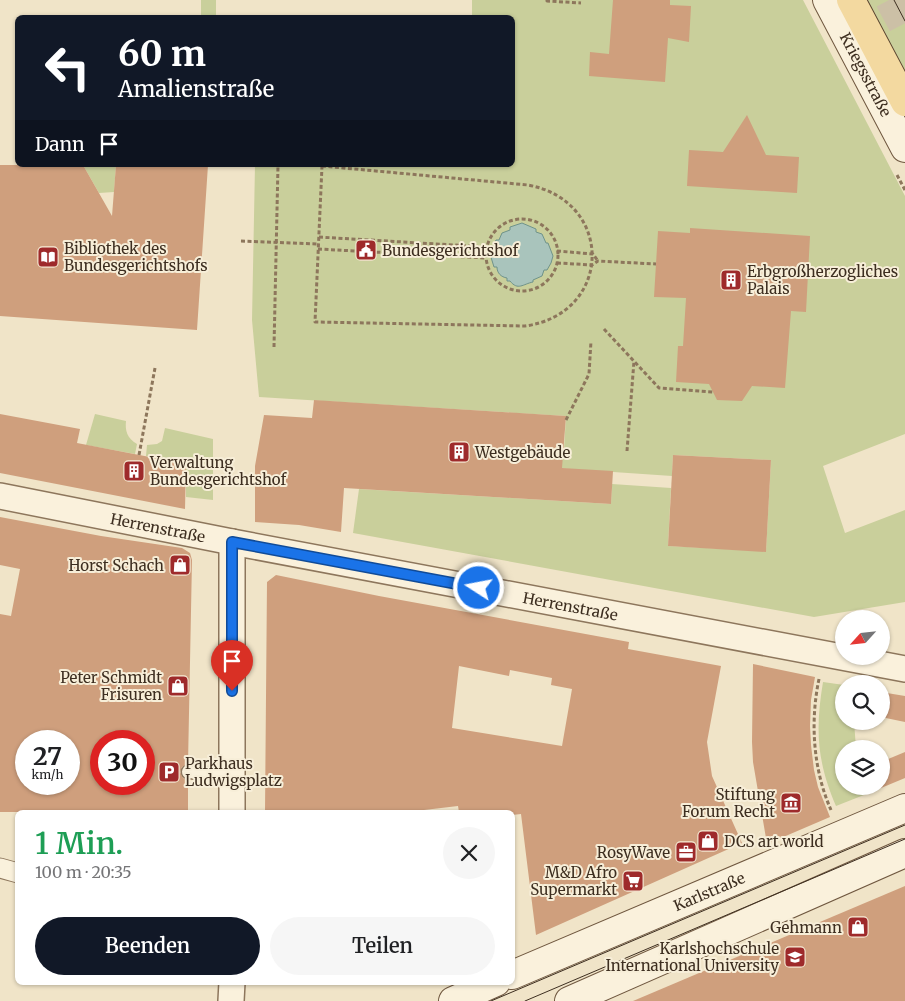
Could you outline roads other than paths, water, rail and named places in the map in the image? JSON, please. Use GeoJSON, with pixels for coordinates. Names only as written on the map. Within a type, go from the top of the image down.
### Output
{"type":"FeatureCollection","features":[{"type":"Feature","properties":{"kind":"main road","name":"Kriegsstraße"},"geometry":{"type":"LineString","coordinates":[[827,0],[905,148]]}},
{"type":"Feature","properties":{"kind":"main road"},"geometry":{"type":"LineString","coordinates":[[851,0],[905,102]]}},
{"type":"Feature","properties":{"kind":"main road","name":"Karlstraße"},"geometry":{"type":"LineString","coordinates":[[515,974],[905,808]]}},
{"type":"Feature","properties":{"kind":"main road"},"geometry":{"type":"LineString","coordinates":[[569,1001],[905,853]]}},
{"type":"Feature","properties":{"kind":"main road"},"geometry":{"type":"LineString","coordinates":[[453,1001],[489,985]]}},
{"type":"Feature","properties":{"kind":"street","name":"Herrenstraße"},"geometry":{"type":"LineString","coordinates":[[0,496],[232,542],[905,669]]}},
{"type":"Feature","properties":{"kind":"street"},"geometry":{"type":"LineString","coordinates":[[232,542],[232,810]]}},
{"type":"Feature","properties":{"kind":"street"},"geometry":{"type":"LineString","coordinates":[[0,868],[15,872]]}},
{"type":"Feature","properties":{"kind":"street"},"geometry":{"type":"LineString","coordinates":[[231,1001],[232,985]]}},
{"type":"Feature","properties":{"kind":"lane"},"geometry":{"type":"LineString","coordinates":[[188,772],[232,775]]}},
{"type":"Feature","properties":{"kind":"water"},"geometry":{"type":"Polygon","coordinates":[[[522,223],[542,234],[553,256],[551,263],[547,270],[544,270],[542,276],[533,280],[533,282],[516,286],[507,281],[507,278],[500,274],[497,267],[494,267],[490,254],[496,240],[499,240],[502,233],[510,230],[510,227],[522,223]]]}},
{"type":"Feature","properties":{"kind":"tunnel"},"geometry":{"type":"LineString","coordinates":[[889,0],[905,30]]}},
{"type":"Feature","properties":{"kind":"tram line"},"geometry":{"type":"LineString","coordinates":[[894,0],[905,21]]}},
{"type":"Feature","properties":{"kind":"tram line"},"geometry":{"type":"LineString","coordinates":[[491,1001],[905,825]]}},
{"type":"Feature","properties":{"kind":"tram line"},"geometry":{"type":"LineString","coordinates":[[525,1001],[905,839]]}},
{"type":"Feature","properties":{"kind":"place","name":"Bundesgerichtshof"},"geometry":{"type":"Point","coordinates":[366,250]}},
{"type":"Feature","properties":{"kind":"place","name":"Bibliothek des Bundesgerichtshofs"},"geometry":{"type":"Point","coordinates":[48,257]}},
{"type":"Feature","properties":{"kind":"place","name":"Erbgroßherzogliches Palais"},"geometry":{"type":"Point","coordinates":[731,280]}},
{"type":"Feature","properties":{"kind":"place","name":"Westgebäude"},"geometry":{"type":"Point","coordinates":[459,452]}},
{"type":"Feature","properties":{"kind":"place","name":"Verwaltung Bundesgerichtshof"},"geometry":{"type":"Point","coordinates":[134,471]}},
{"type":"Feature","properties":{"kind":"place","name":"Horst Schach"},"geometry":{"type":"Point","coordinates":[180,565]}},
{"type":"Feature","properties":{"kind":"place","name":"Peter Schmidt Frisuren"},"geometry":{"type":"Point","coordinates":[178,686]}},
{"type":"Feature","properties":{"kind":"place","name":"Parkhaus Ludwigsplatz"},"geometry":{"type":"Point","coordinates":[169,772]}},
{"type":"Feature","properties":{"kind":"place","name":"Stiftung Forum Recht"},"geometry":{"type":"Point","coordinates":[791,803]}},
{"type":"Feature","properties":{"kind":"place","name":"DCS art world"},"geometry":{"type":"Point","coordinates":[708,841]}},
{"type":"Feature","properties":{"kind":"place","name":"RosyWave"},"geometry":{"type":"Point","coordinates":[686,852]}},
{"type":"Feature","properties":{"kind":"place","name":"M&D Afro Supermarkt"},"geometry":{"type":"Point","coordinates":[633,881]}},
{"type":"Feature","properties":{"kind":"place","name":"Gehmann"},"geometry":{"type":"Point","coordinates":[858,927]}},
{"type":"Feature","properties":{"kind":"place","name":"Karlshochschule International University"},"geometry":{"type":"Point","coordinates":[795,957]}}]}
